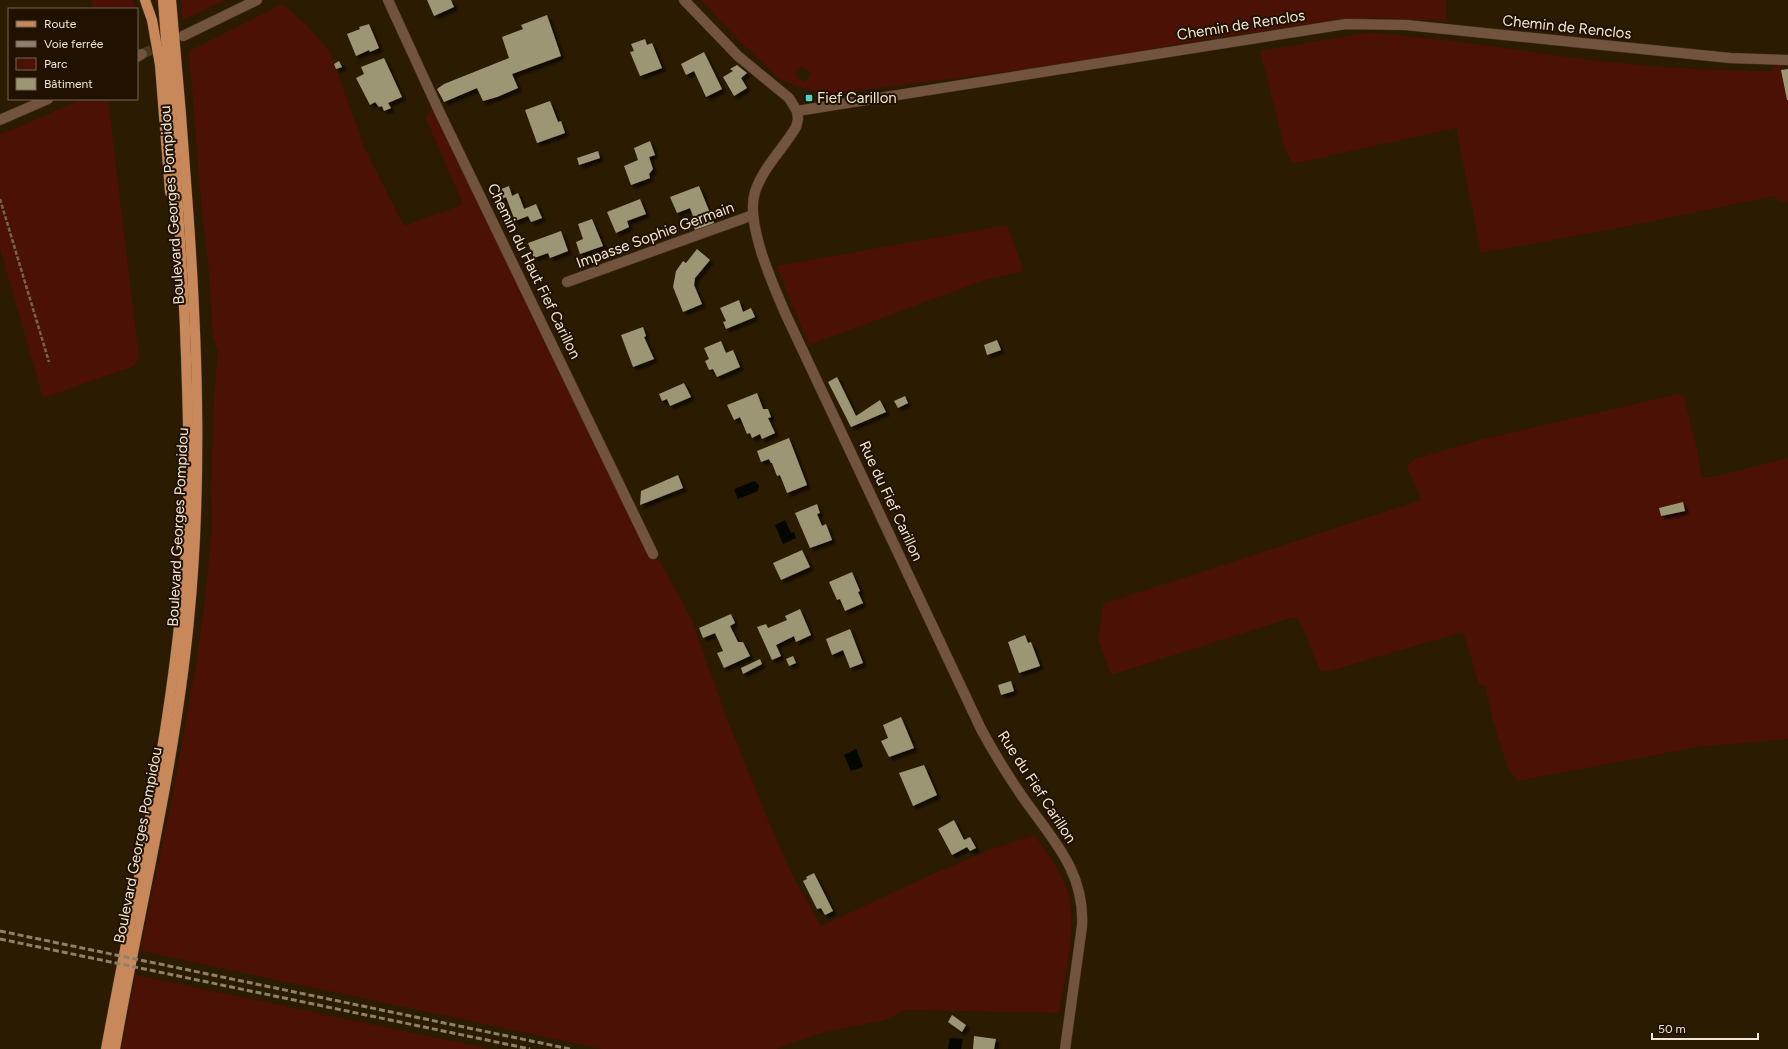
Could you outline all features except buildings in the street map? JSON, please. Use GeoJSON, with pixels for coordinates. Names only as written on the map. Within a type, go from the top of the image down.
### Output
{"type":"FeatureCollection","features":[{"type":"Feature","properties":{"kind":"main road"},"geometry":{"type":"LineString","coordinates":[[146,0],[152,20],[160,65],[189,423]]}},
{"type":"Feature","properties":{"kind":"main road","name":"Boulevard Georges Pompidou"},"geometry":{"type":"LineString","coordinates":[[106,1049],[159,774],[169,714],[180,616],[188,508],[189,423],[182,258],[163,0]]}},
{"type":"Feature","properties":{"kind":"main road","name":"Boulevard Georges Pompidou"},"geometry":{"type":"LineString","coordinates":[[115,1049],[157,833],[178,707],[189,618],[196,536],[198,424],[197,350],[185,168],[171,0]]}},
{"type":"Feature","properties":{"kind":"street"},"geometry":{"type":"LineString","coordinates":[[183,36],[257,0]]}},
{"type":"Feature","properties":{"kind":"street","name":"Chemin du Haut Fief Carillon"},"geometry":{"type":"LineString","coordinates":[[388,0],[439,111],[653,554]]}},
{"type":"Feature","properties":{"kind":"street"},"geometry":{"type":"LineString","coordinates":[[684,0],[738,56],[789,98],[797,111]]}},
{"type":"Feature","properties":{"kind":"street","name":"Chemin de Renclos"},"geometry":{"type":"LineString","coordinates":[[797,111],[1346,24],[1406,25],[1730,58],[1788,60]]}},
{"type":"Feature","properties":{"kind":"street"},"geometry":{"type":"LineString","coordinates":[[0,120],[46,100]]}},
{"type":"Feature","properties":{"kind":"street","name":"Rue du Fief Carillon"},"geometry":{"type":"LineString","coordinates":[[797,111],[796,127],[766,170],[755,192],[753,215],[763,254],[786,315],[974,715],[998,760],[1054,840],[1078,885],[1082,911],[1082,926],[1066,1049]]}},
{"type":"Feature","properties":{"kind":"street","name":"Impasse Sophie Germain"},"geometry":{"type":"LineString","coordinates":[[567,282],[753,215]]}},
{"type":"Feature","properties":{"kind":"path"},"geometry":{"type":"LineString","coordinates":[[0,199],[49,362]]}},
{"type":"Feature","properties":{"kind":"green space"},"geometry":{"type":"Polygon","coordinates":[[[91,0],[133,0],[136,8],[94,8],[91,0]]]}},
{"type":"Feature","properties":{"kind":"green space"},"geometry":{"type":"Polygon","coordinates":[[[181,0],[226,0],[182,20],[181,0]]]}},
{"type":"Feature","properties":{"kind":"green space"},"geometry":{"type":"Polygon","coordinates":[[[701,0],[1446,0],[1446,21],[1372,18],[1328,22],[1220,37],[1061,65],[829,94],[795,86],[778,78],[740,42],[701,0]],[[803,67],[796,73],[802,81],[809,78],[810,72],[803,67]]]}},
{"type":"Feature","properties":{"kind":"green space"},"geometry":{"type":"Polygon","coordinates":[[[282,4],[306,24],[330,52],[365,149],[404,226],[463,204],[425,117],[432,109],[434,110],[650,556],[660,561],[692,620],[725,714],[771,827],[794,878],[821,926],[928,876],[989,850],[1034,835],[1060,873],[1070,900],[1070,949],[1059,1013],[905,1010],[885,1020],[821,1033],[776,1049],[602,1049],[140,951],[173,793],[196,664],[205,599],[212,525],[211,490],[214,396],[218,350],[213,338],[209,275],[200,191],[189,51],[282,4]]]}},
{"type":"Feature","properties":{"kind":"green space"},"geometry":{"type":"Polygon","coordinates":[[[1367,33],[1443,40],[1594,60],[1670,67],[1772,71],[1773,67],[1781,65],[1788,103],[1788,203],[1776,200],[1774,196],[1629,226],[1481,253],[1456,128],[1292,164],[1284,146],[1260,51],[1367,33]]]}},
{"type":"Feature","properties":{"kind":"green space"},"geometry":{"type":"Polygon","coordinates":[[[80,100],[108,100],[139,358],[134,366],[43,398],[0,249],[0,134],[80,100]]]}},
{"type":"Feature","properties":{"kind":"green space"},"geometry":{"type":"Polygon","coordinates":[[[1007,225],[1024,271],[985,280],[809,345],[776,266],[1007,225]]]}},
{"type":"Feature","properties":{"kind":"green space"},"geometry":{"type":"Polygon","coordinates":[[[1678,394],[1683,396],[1685,402],[1697,449],[1701,474],[1703,477],[1713,477],[1788,458],[1788,739],[1698,747],[1518,781],[1508,769],[1493,721],[1485,685],[1479,685],[1463,632],[1330,671],[1322,671],[1318,667],[1302,626],[1296,618],[1291,618],[1111,675],[1098,640],[1103,604],[1421,500],[1407,467],[1408,464],[1415,459],[1483,439],[1678,394]]]}},
{"type":"Feature","properties":{"kind":"green space"},"geometry":{"type":"Polygon","coordinates":[[[136,975],[490,1049],[121,1049],[136,975]]]}},
{"type":"Feature","properties":{"kind":"shaded area"},"geometry":{"type":"Polygon","coordinates":[[[755,481],[759,485],[758,491],[738,499],[734,489],[755,481]]]}},
{"type":"Feature","properties":{"kind":"shaded area"},"geometry":{"type":"Polygon","coordinates":[[[785,520],[791,533],[794,532],[796,538],[783,544],[775,525],[785,520]]]}},
{"type":"Feature","properties":{"kind":"shaded area"},"geometry":{"type":"Polygon","coordinates":[[[856,749],[863,767],[851,771],[844,755],[856,749]]]}},
{"type":"Feature","properties":{"kind":"shaded area"},"geometry":{"type":"Polygon","coordinates":[[[950,1038],[963,1039],[961,1049],[948,1049],[950,1038]]]}},
{"type":"Feature","properties":{"kind":"tunnel"},"geometry":{"type":"LineString","coordinates":[[142,54],[164,44]]}},
{"type":"Feature","properties":{"kind":"railway"},"geometry":{"type":"LineString","coordinates":[[0,931],[570,1049]]}},
{"type":"Feature","properties":{"kind":"railway"},"geometry":{"type":"LineString","coordinates":[[0,939],[530,1049]]}},
{"type":"Feature","properties":{"kind":"place","name":"Fief Carillon"},"geometry":{"type":"Point","coordinates":[809,98]}}]}
